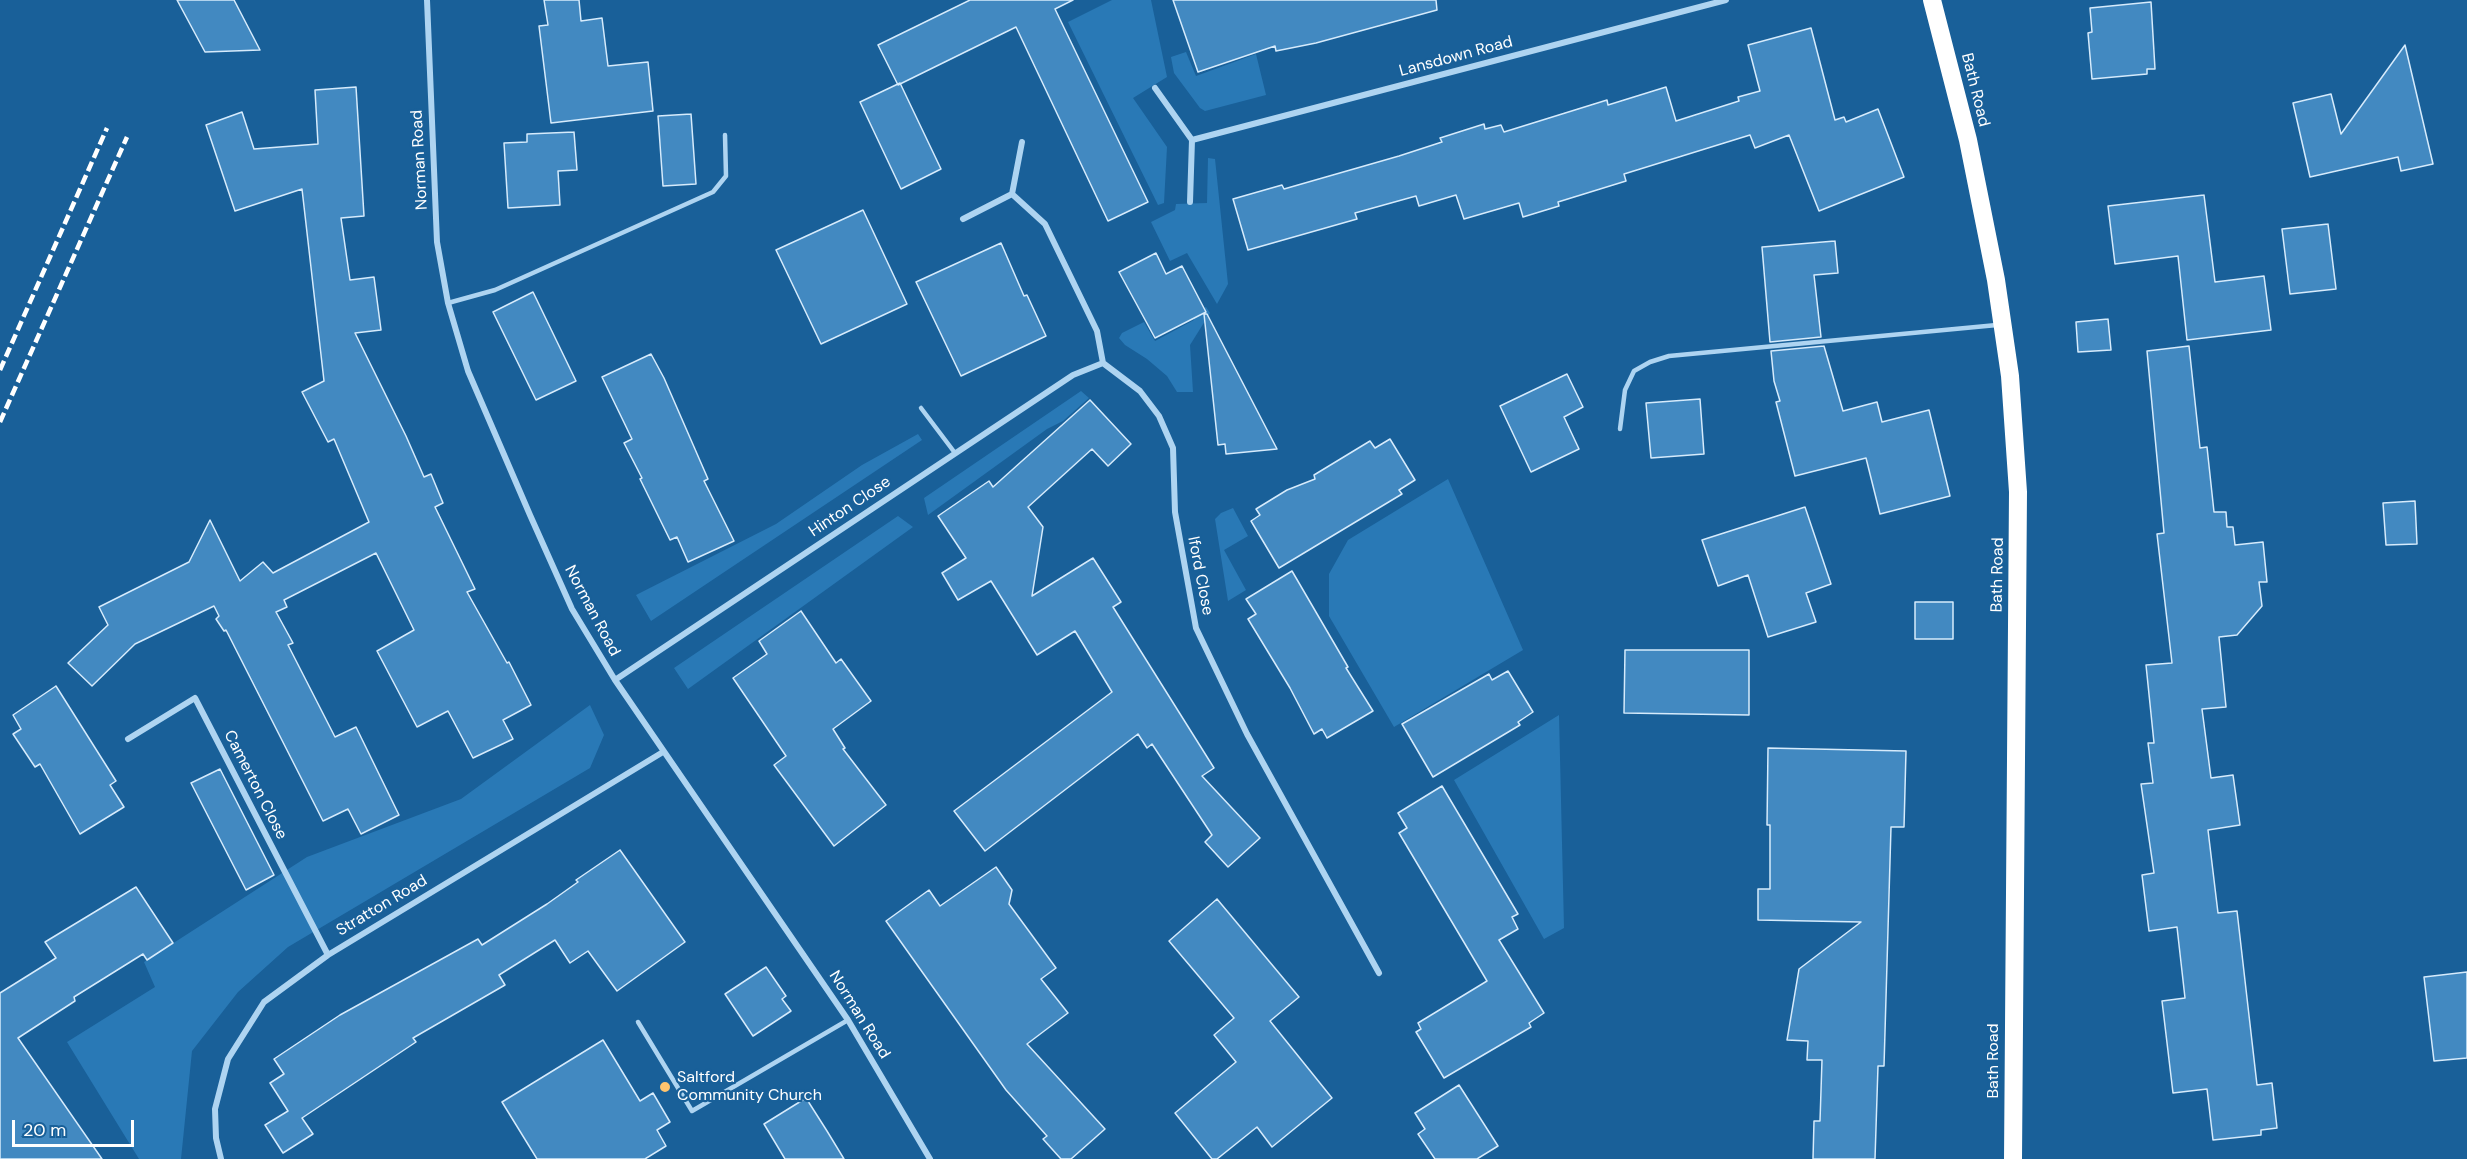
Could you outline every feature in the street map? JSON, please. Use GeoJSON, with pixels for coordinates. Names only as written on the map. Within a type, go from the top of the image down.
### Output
{"type":"FeatureCollection","features":[{"type":"Feature","properties":{"kind":"highway","name":"Bath Road"},"geometry":{"type":"LineString","coordinates":[[1932,0],[1968,140],[2003,325],[2010,376],[2018,492],[2013,1159]]}},
{"type":"Feature","properties":{"kind":"street","name":"Norman Road"},"geometry":{"type":"LineString","coordinates":[[427,0],[437,242],[448,303],[468,370],[530,515],[572,609],[615,680],[848,1020],[930,1159]]}},
{"type":"Feature","properties":{"kind":"street","name":"Lansdown Road"},"geometry":{"type":"LineString","coordinates":[[1192,140],[1726,0]]}},
{"type":"Feature","properties":{"kind":"street"},"geometry":{"type":"LineString","coordinates":[[1155,87],[1192,140],[1190,202]]}},
{"type":"Feature","properties":{"kind":"street"},"geometry":{"type":"LineString","coordinates":[[1012,194],[1022,142]]}},
{"type":"Feature","properties":{"kind":"street"},"geometry":{"type":"LineString","coordinates":[[963,219],[1012,194]]}},
{"type":"Feature","properties":{"kind":"street"},"geometry":{"type":"LineString","coordinates":[[1012,194],[1045,224],[1097,331],[1103,363]]}},
{"type":"Feature","properties":{"kind":"street","name":"Hinton Close"},"geometry":{"type":"LineString","coordinates":[[615,680],[1073,375],[1103,363]]}},
{"type":"Feature","properties":{"kind":"street","name":"Iford Close"},"geometry":{"type":"LineString","coordinates":[[1103,363],[1140,392],[1159,416],[1173,448],[1175,512],[1196,628],[1247,734],[1379,973]]}},
{"type":"Feature","properties":{"kind":"street","name":"Camerton Close"},"geometry":{"type":"LineString","coordinates":[[128,739],[195,698],[328,955]]}},
{"type":"Feature","properties":{"kind":"street","name":"Stratton Road"},"geometry":{"type":"LineString","coordinates":[[221,1159],[216,1138],[215,1109],[228,1059],[264,1002],[328,955],[663,752]]}},
{"type":"Feature","properties":{"kind":"lane"},"geometry":{"type":"LineString","coordinates":[[448,303],[495,290],[714,192],[726,176],[725,135]]}},
{"type":"Feature","properties":{"kind":"lane"},"geometry":{"type":"LineString","coordinates":[[1620,429],[1625,390],[1634,371],[1650,362],[1669,356],[2003,325]]}},
{"type":"Feature","properties":{"kind":"lane"},"geometry":{"type":"LineString","coordinates":[[921,408],[955,453]]}},
{"type":"Feature","properties":{"kind":"lane"},"geometry":{"type":"LineString","coordinates":[[638,1022],[692,1111],[848,1020]]}},
{"type":"Feature","properties":{"kind":"shaded area"},"geometry":{"type":"Polygon","coordinates":[[[1112,0],[1151,0],[1167,77],[1133,98],[1167,147],[1164,203],[1158,205],[1068,22],[1112,0]]]}},
{"type":"Feature","properties":{"kind":"shaded area"},"geometry":{"type":"Polygon","coordinates":[[[1186,52],[1196,76],[1256,54],[1266,95],[1205,111],[1200,108],[1174,73],[1171,57],[1186,52]]]}},
{"type":"Feature","properties":{"kind":"shaded area"},"geometry":{"type":"Polygon","coordinates":[[[1208,158],[1215,159],[1228,284],[1217,304],[1187,253],[1170,261],[1151,222],[1175,210],[1176,204],[1207,203],[1208,158]]]}},
{"type":"Feature","properties":{"kind":"shaded area"},"geometry":{"type":"Polygon","coordinates":[[[1206,307],[1210,313],[1190,345],[1193,392],[1177,392],[1167,376],[1119,338],[1122,333],[1144,322],[1155,341],[1194,320],[1193,315],[1206,307]]]}},
{"type":"Feature","properties":{"kind":"shaded area"},"geometry":{"type":"Polygon","coordinates":[[[1081,391],[1089,398],[1063,421],[1047,429],[928,515],[924,498],[1081,391]]]}},
{"type":"Feature","properties":{"kind":"shaded area"},"geometry":{"type":"Polygon","coordinates":[[[918,434],[922,440],[651,621],[636,595],[776,524],[862,465],[918,434]]]}},
{"type":"Feature","properties":{"kind":"shaded area"},"geometry":{"type":"Polygon","coordinates":[[[1448,479],[1523,650],[1394,727],[1329,616],[1329,574],[1348,540],[1448,479]]]}},
{"type":"Feature","properties":{"kind":"shaded area"},"geometry":{"type":"Polygon","coordinates":[[[1233,508],[1248,536],[1224,550],[1246,590],[1228,601],[1215,519],[1221,513],[1233,508]]]}},
{"type":"Feature","properties":{"kind":"shaded area"},"geometry":{"type":"Polygon","coordinates":[[[898,516],[913,527],[688,689],[674,668],[898,516]]]}},
{"type":"Feature","properties":{"kind":"shaded area"},"geometry":{"type":"Polygon","coordinates":[[[590,705],[604,735],[590,768],[288,947],[238,992],[192,1051],[181,1159],[139,1159],[67,1042],[155,987],[144,962],[307,857],[461,799],[590,705]]]}},
{"type":"Feature","properties":{"kind":"shaded area"},"geometry":{"type":"Polygon","coordinates":[[[1559,715],[1564,928],[1544,939],[1454,780],[1559,715]]]}},
{"type":"Feature","properties":{"kind":"building"},"geometry":{"type":"Polygon","coordinates":[[[177,0],[234,0],[260,50],[205,52],[177,0]]]}},
{"type":"Feature","properties":{"kind":"building"},"geometry":{"type":"Polygon","coordinates":[[[544,0],[579,0],[581,21],[602,18],[608,66],[648,62],[653,111],[551,123],[539,26],[548,25],[544,0]]]}},
{"type":"Feature","properties":{"kind":"building"},"geometry":{"type":"Polygon","coordinates":[[[970,0],[1073,0],[1055,9],[1148,202],[1108,221],[1016,27],[898,85],[878,45],[970,0]]]}},
{"type":"Feature","properties":{"kind":"building"},"geometry":{"type":"Polygon","coordinates":[[[1173,0],[1436,0],[1437,10],[1316,43],[1276,51],[1275,46],[1198,72],[1173,0]]]}},
{"type":"Feature","properties":{"kind":"building"},"geometry":{"type":"Polygon","coordinates":[[[2151,2],[2155,69],[2147,69],[2147,74],[2092,79],[2088,33],[2092,32],[2090,8],[2151,2]]]}},
{"type":"Feature","properties":{"kind":"building"},"geometry":{"type":"Polygon","coordinates":[[[1811,28],[1835,120],[1844,117],[1846,122],[1878,109],[1904,177],[1819,211],[1789,135],[1755,148],[1750,135],[1624,174],[1626,181],[1558,202],[1559,206],[1523,217],[1519,203],[1464,219],[1456,195],[1419,206],[1416,196],[1355,213],[1357,219],[1248,250],[1233,199],[1282,185],[1284,189],[1399,156],[1442,142],[1440,138],[1484,124],[1485,129],[1501,125],[1504,132],[1607,100],[1608,105],[1666,87],[1676,121],[1739,101],[1738,97],[1760,91],[1748,45],[1811,28]]]}},
{"type":"Feature","properties":{"kind":"building"},"geometry":{"type":"Polygon","coordinates":[[[2405,45],[2433,164],[2401,171],[2398,157],[2310,177],[2293,103],[2331,94],[2341,134],[2405,45]]]}},
{"type":"Feature","properties":{"kind":"building"},"geometry":{"type":"Polygon","coordinates":[[[900,83],[941,169],[901,189],[860,102],[900,83]]]}},
{"type":"Feature","properties":{"kind":"building"},"geometry":{"type":"Polygon","coordinates":[[[356,87],[364,216],[341,218],[350,280],[374,277],[381,330],[355,333],[424,477],[431,474],[443,503],[435,507],[475,589],[467,592],[507,663],[509,662],[531,705],[503,720],[513,739],[473,758],[448,711],[417,727],[377,651],[414,630],[376,553],[284,600],[287,607],[276,612],[293,643],[288,645],[335,737],[356,727],[399,815],[361,834],[348,809],[323,821],[226,630],[224,631],[216,619],[219,616],[214,606],[135,644],[92,686],[68,663],[108,625],[99,607],[189,562],[210,520],[240,581],[263,562],[273,573],[369,522],[334,439],[328,442],[302,392],[324,381],[302,189],[235,211],[206,125],[242,112],[254,149],[318,144],[315,90],[356,87]]]}},
{"type":"Feature","properties":{"kind":"building"},"geometry":{"type":"Polygon","coordinates":[[[691,114],[696,184],[663,186],[658,116],[691,114]]]}},
{"type":"Feature","properties":{"kind":"building"},"geometry":{"type":"Polygon","coordinates":[[[574,132],[577,170],[558,171],[560,205],[508,208],[504,143],[527,142],[527,134],[574,132]]]}},
{"type":"Feature","properties":{"kind":"building"},"geometry":{"type":"Polygon","coordinates":[[[2204,195],[2215,282],[2264,276],[2271,330],[2187,340],[2178,256],[2115,264],[2108,206],[2204,195]]]}},
{"type":"Feature","properties":{"kind":"building"},"geometry":{"type":"Polygon","coordinates":[[[863,210],[907,304],[821,344],[776,250],[863,210]]]}},
{"type":"Feature","properties":{"kind":"building"},"geometry":{"type":"Polygon","coordinates":[[[2328,224],[2336,289],[2290,294],[2282,229],[2328,224]]]}},
{"type":"Feature","properties":{"kind":"building"},"geometry":{"type":"Polygon","coordinates":[[[1835,241],[1838,273],[1814,275],[1821,337],[1770,342],[1762,247],[1835,241]]]}},
{"type":"Feature","properties":{"kind":"building"},"geometry":{"type":"Polygon","coordinates":[[[1001,243],[1024,296],[1027,295],[1046,336],[961,376],[916,282],[1001,243]]]}},
{"type":"Feature","properties":{"kind":"building"},"geometry":{"type":"Polygon","coordinates":[[[1156,253],[1166,274],[1182,266],[1206,312],[1155,338],[1119,272],[1156,253]]]}},
{"type":"Feature","properties":{"kind":"building"},"geometry":{"type":"Polygon","coordinates":[[[533,292],[576,381],[536,400],[493,312],[533,292]]]}},
{"type":"Feature","properties":{"kind":"building"},"geometry":{"type":"Polygon","coordinates":[[[1204,314],[1207,314],[1277,449],[1226,454],[1225,444],[1218,445],[1204,314]]]}},
{"type":"Feature","properties":{"kind":"building"},"geometry":{"type":"Polygon","coordinates":[[[2108,319],[2111,350],[2078,352],[2076,322],[2108,319]]]}},
{"type":"Feature","properties":{"kind":"building"},"geometry":{"type":"Polygon","coordinates":[[[1824,346],[1843,411],[1877,402],[1882,422],[1929,410],[1950,496],[1880,514],[1866,458],[1795,476],[1776,402],[1780,401],[1774,381],[1771,351],[1824,346]]]}},
{"type":"Feature","properties":{"kind":"building"},"geometry":{"type":"Polygon","coordinates":[[[2189,346],[2200,448],[2207,447],[2214,512],[2226,512],[2227,527],[2233,527],[2235,545],[2263,542],[2267,582],[2259,582],[2262,606],[2237,635],[2219,637],[2226,707],[2202,709],[2211,778],[2233,775],[2240,825],[2208,830],[2218,913],[2237,911],[2257,1085],[2272,1083],[2277,1128],[2261,1130],[2261,1135],[2213,1140],[2207,1089],[2173,1093],[2162,1001],[2185,998],[2177,927],[2149,931],[2142,875],[2154,873],[2141,784],[2153,783],[2148,743],[2154,743],[2146,665],[2172,663],[2157,534],[2164,533],[2147,351],[2189,346]]]}},
{"type":"Feature","properties":{"kind":"building"},"geometry":{"type":"Polygon","coordinates":[[[651,354],[664,378],[708,479],[704,481],[734,541],[688,562],[677,537],[670,540],[640,479],[642,478],[624,443],[632,439],[602,377],[651,354]]]}},
{"type":"Feature","properties":{"kind":"building"},"geometry":{"type":"Polygon","coordinates":[[[1567,374],[1583,407],[1564,417],[1579,449],[1531,472],[1500,406],[1567,374]]]}},
{"type":"Feature","properties":{"kind":"building"},"geometry":{"type":"Polygon","coordinates":[[[1700,399],[1704,454],[1651,458],[1646,403],[1700,399]]]}},
{"type":"Feature","properties":{"kind":"building"},"geometry":{"type":"Polygon","coordinates":[[[1090,400],[1131,444],[1108,466],[1092,449],[1028,507],[1043,527],[1032,596],[1093,558],[1121,602],[1113,607],[1214,768],[1202,776],[1260,838],[1228,867],[1205,842],[1212,835],[1152,744],[1147,748],[1138,734],[985,851],[954,811],[1112,692],[1075,631],[1037,655],[991,581],[958,600],[942,573],[966,558],[938,516],[989,481],[993,487],[1090,400]]]}},
{"type":"Feature","properties":{"kind":"building"},"geometry":{"type":"Polygon","coordinates":[[[1390,439],[1415,480],[1399,490],[1402,494],[1279,568],[1251,521],[1260,515],[1256,509],[1287,490],[1315,479],[1314,475],[1370,441],[1375,448],[1390,439]]]}},
{"type":"Feature","properties":{"kind":"building"},"geometry":{"type":"Polygon","coordinates":[[[2415,501],[2417,544],[2386,545],[2383,503],[2415,501]]]}},
{"type":"Feature","properties":{"kind":"building"},"geometry":{"type":"Polygon","coordinates":[[[1805,507],[1831,584],[1806,593],[1816,622],[1768,637],[1748,575],[1718,586],[1702,540],[1805,507]]]}},
{"type":"Feature","properties":{"kind":"building"},"geometry":{"type":"Polygon","coordinates":[[[1292,571],[1348,667],[1346,668],[1373,711],[1327,738],[1322,729],[1314,734],[1290,688],[1248,619],[1256,614],[1246,599],[1292,571]]]}},
{"type":"Feature","properties":{"kind":"building"},"geometry":{"type":"Polygon","coordinates":[[[1915,602],[1953,602],[1953,639],[1915,639],[1915,602]]]}},
{"type":"Feature","properties":{"kind":"building"},"geometry":{"type":"Polygon","coordinates":[[[801,611],[836,663],[841,659],[871,701],[833,729],[845,748],[843,749],[886,805],[834,846],[774,765],[786,756],[733,678],[767,654],[759,641],[801,611]]]}},
{"type":"Feature","properties":{"kind":"building"},"geometry":{"type":"Polygon","coordinates":[[[1625,650],[1749,650],[1749,715],[1624,713],[1625,650]]]}},
{"type":"Feature","properties":{"kind":"building"},"geometry":{"type":"Polygon","coordinates":[[[1508,671],[1533,712],[1518,722],[1520,725],[1433,777],[1402,724],[1489,674],[1492,680],[1508,671]]]}},
{"type":"Feature","properties":{"kind":"building"},"geometry":{"type":"Polygon","coordinates":[[[56,686],[116,781],[110,785],[124,807],[80,834],[40,764],[35,767],[13,734],[21,729],[13,715],[56,686]]]}},
{"type":"Feature","properties":{"kind":"building"},"geometry":{"type":"Polygon","coordinates":[[[1768,748],[1906,751],[1904,827],[1891,827],[1884,1066],[1878,1066],[1875,1159],[1813,1159],[1814,1121],[1820,1121],[1822,1060],[1807,1060],[1808,1041],[1787,1040],[1799,969],[1861,922],[1758,920],[1758,889],[1770,889],[1770,825],[1767,825],[1768,748]]]}},
{"type":"Feature","properties":{"kind":"building"},"geometry":{"type":"Polygon","coordinates":[[[220,769],[274,875],[246,890],[191,783],[220,769]]]}},
{"type":"Feature","properties":{"kind":"building"},"geometry":{"type":"Polygon","coordinates":[[[1442,786],[1518,914],[1512,917],[1518,929],[1499,940],[1544,1013],[1529,1023],[1531,1027],[1444,1078],[1416,1032],[1421,1029],[1418,1023],[1487,981],[1399,833],[1407,828],[1398,813],[1442,786]]]}},
{"type":"Feature","properties":{"kind":"building"},"geometry":{"type":"Polygon","coordinates":[[[620,850],[685,942],[617,991],[588,951],[570,963],[555,940],[499,975],[505,985],[413,1038],[416,1042],[302,1118],[313,1134],[283,1153],[265,1125],[288,1111],[270,1083],[284,1074],[274,1059],[340,1015],[478,939],[482,945],[547,904],[578,882],[576,880],[620,850]]]}},
{"type":"Feature","properties":{"kind":"building"},"geometry":{"type":"Polygon","coordinates":[[[996,867],[1012,890],[1009,904],[1056,968],[1041,979],[1068,1013],[1027,1044],[1105,1129],[1071,1159],[1061,1159],[1043,1139],[1047,1136],[1006,1090],[886,921],[929,890],[940,906],[996,867]]]}},
{"type":"Feature","properties":{"kind":"building"},"geometry":{"type":"Polygon","coordinates":[[[136,887],[173,943],[147,960],[143,954],[74,997],[75,1001],[18,1038],[102,1159],[0,1159],[0,993],[56,958],[45,942],[136,887]]]}},
{"type":"Feature","properties":{"kind":"building"},"geometry":{"type":"Polygon","coordinates":[[[1217,899],[1299,997],[1270,1021],[1332,1098],[1272,1147],[1257,1127],[1217,1159],[1212,1159],[1175,1113],[1236,1062],[1214,1035],[1234,1018],[1169,941],[1217,899]]]}},
{"type":"Feature","properties":{"kind":"building"},"geometry":{"type":"Polygon","coordinates":[[[766,967],[786,996],[782,999],[791,1011],[753,1036],[725,994],[766,967]]]}},
{"type":"Feature","properties":{"kind":"building"},"geometry":{"type":"Polygon","coordinates":[[[2467,972],[2467,1058],[2434,1061],[2424,977],[2467,972]]]}},
{"type":"Feature","properties":{"kind":"building"},"geometry":{"type":"Polygon","coordinates":[[[603,1040],[640,1101],[653,1093],[670,1122],[657,1130],[666,1146],[645,1159],[537,1159],[502,1102],[603,1040]]]}},
{"type":"Feature","properties":{"kind":"building"},"geometry":{"type":"Polygon","coordinates":[[[1459,1085],[1498,1146],[1477,1159],[1435,1159],[1418,1134],[1425,1129],[1415,1113],[1459,1085]]]}},
{"type":"Feature","properties":{"kind":"building"},"geometry":{"type":"Polygon","coordinates":[[[806,1098],[844,1159],[785,1159],[764,1124],[806,1098]]]}},
{"type":"Feature","properties":{"kind":"railway"},"geometry":{"type":"LineString","coordinates":[[0,370],[107,128]]}},
{"type":"Feature","properties":{"kind":"railway"},"geometry":{"type":"LineString","coordinates":[[0,422],[127,137]]}},
{"type":"Feature","properties":{"kind":"place","name":"Saltford Community Church"},"geometry":{"type":"Point","coordinates":[665,1087]}}]}
